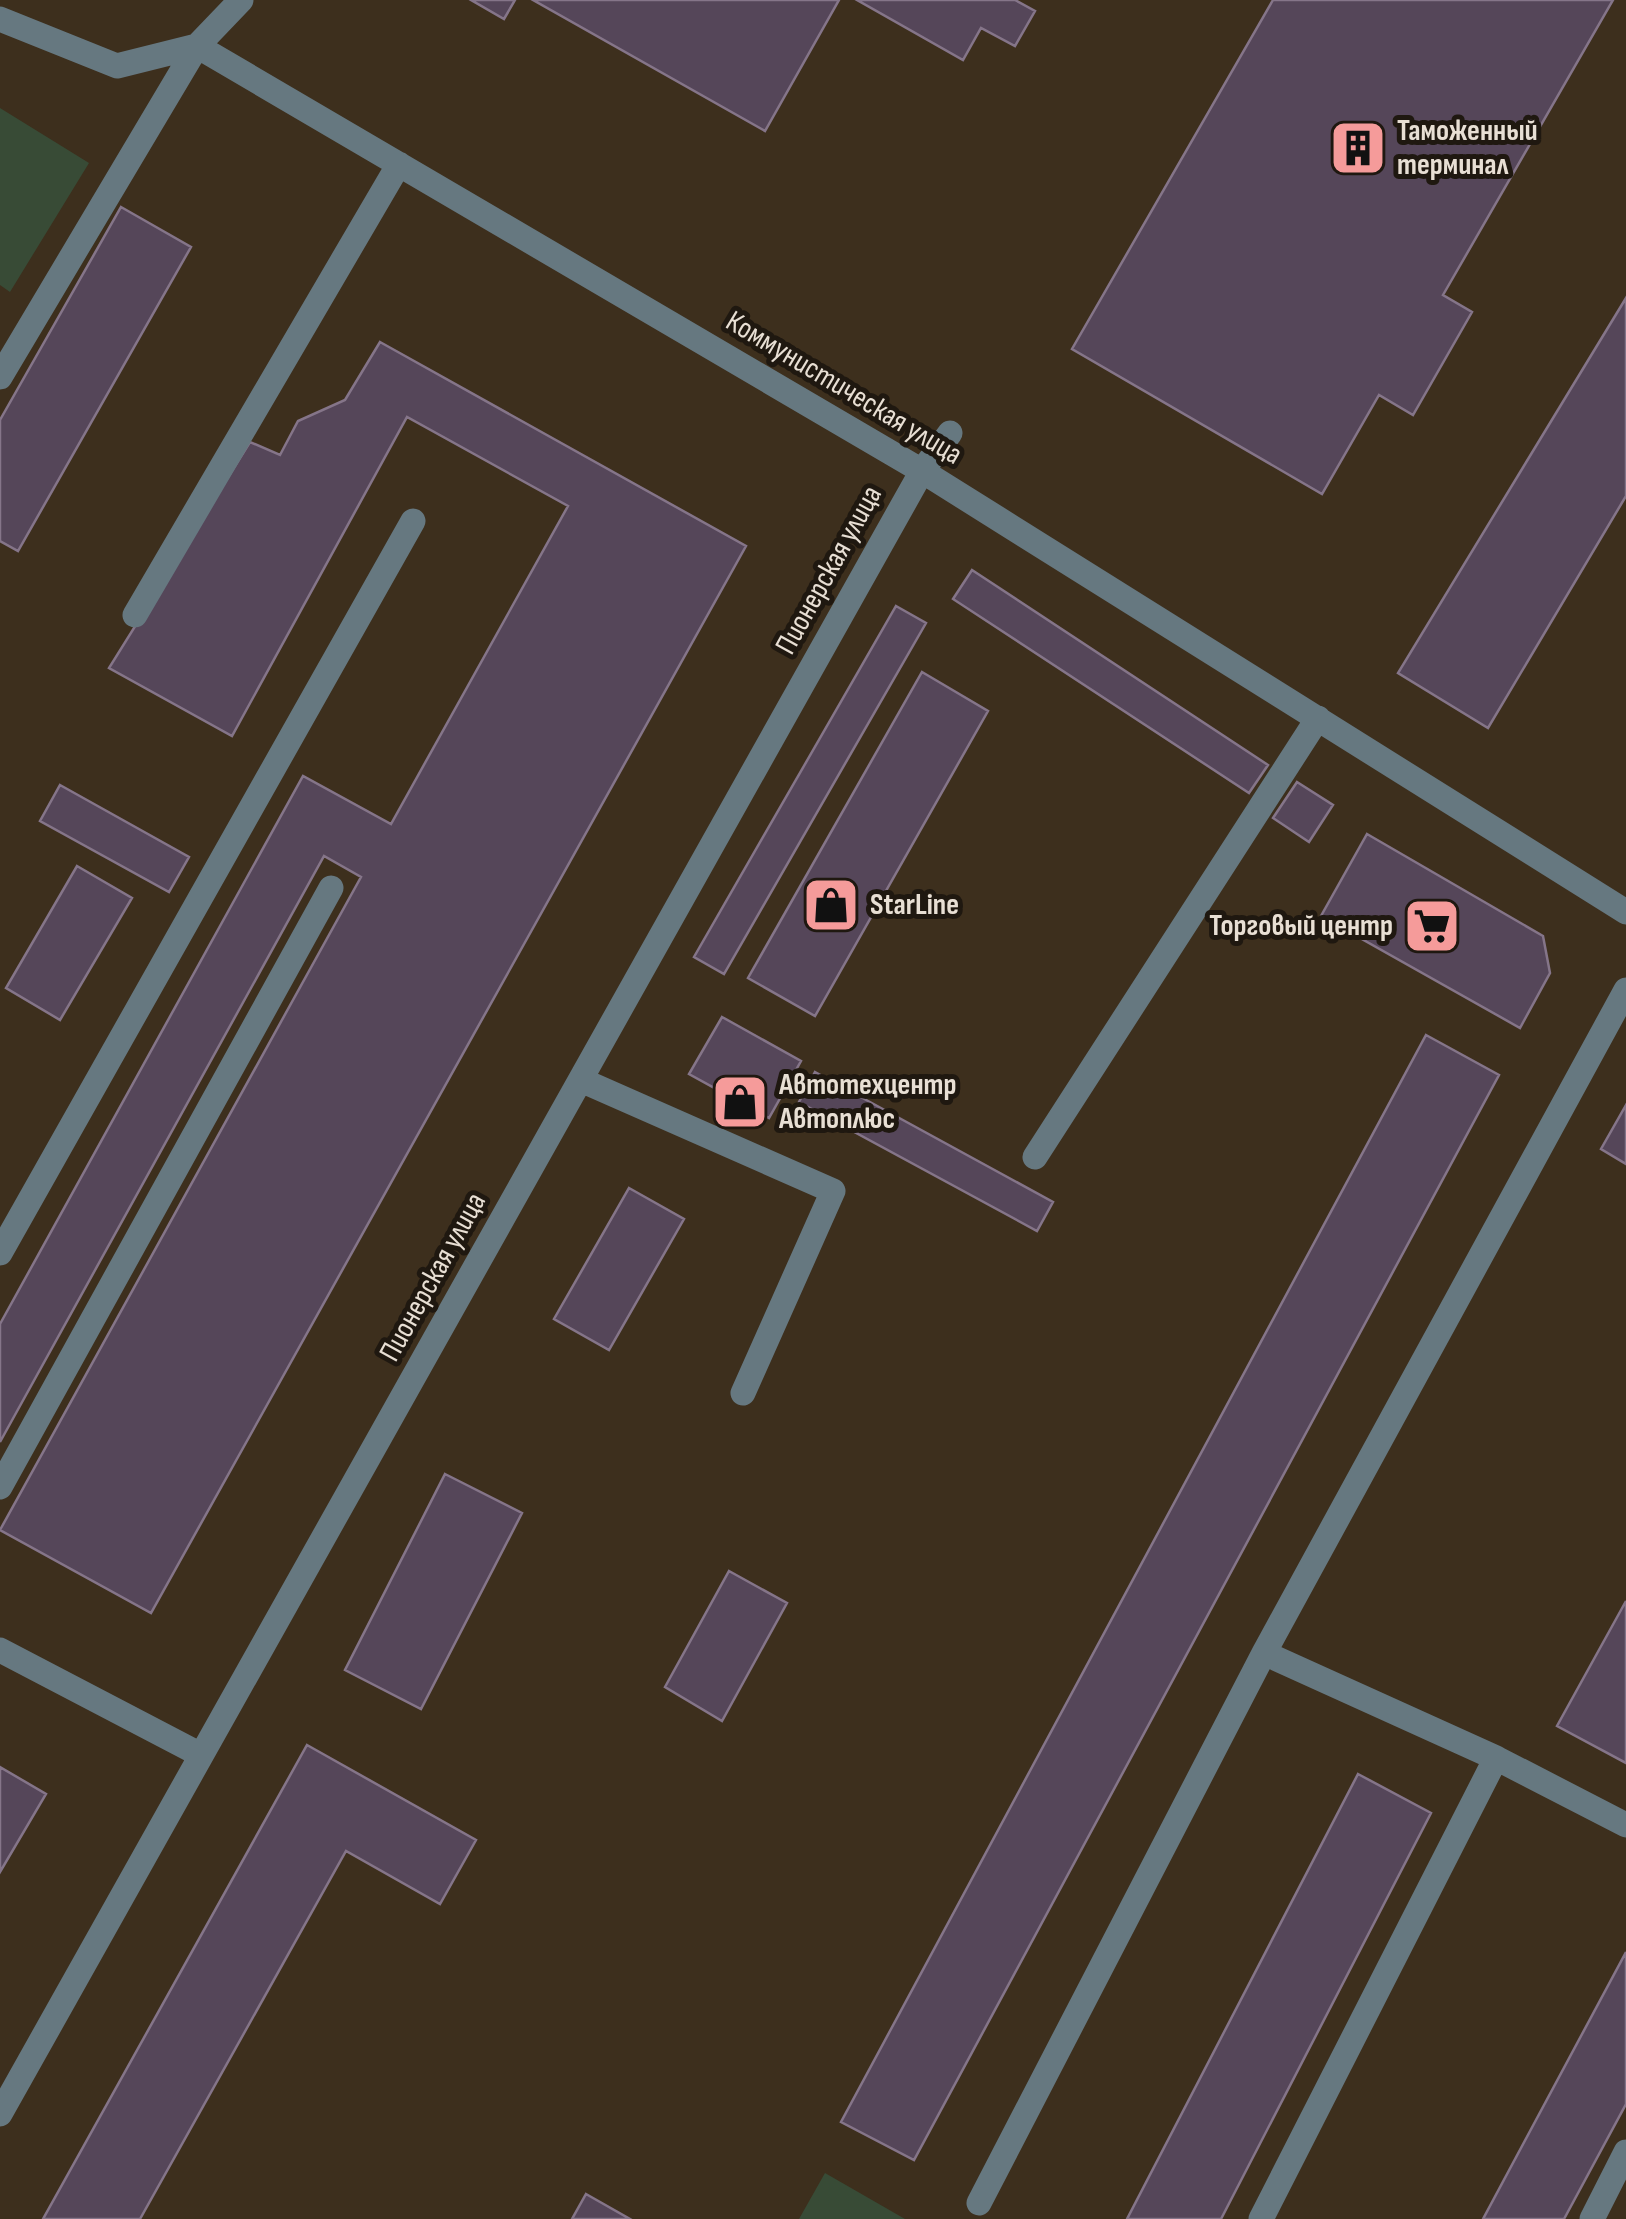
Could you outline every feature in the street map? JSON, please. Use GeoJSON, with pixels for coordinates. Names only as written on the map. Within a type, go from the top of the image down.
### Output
{"type":"FeatureCollection","features":[{"type":"Feature","properties":{"kind":"street"},"geometry":{"type":"LineString","coordinates":[[0,377],[196,46],[241,0]]}},
{"type":"Feature","properties":{"kind":"street"},"geometry":{"type":"LineString","coordinates":[[0,19],[117,66],[196,46]]}},
{"type":"Feature","properties":{"kind":"street","name":"Коммунистическая улица"},"geometry":{"type":"LineString","coordinates":[[196,46],[922,471],[1626,912]]}},
{"type":"Feature","properties":{"kind":"street"},"geometry":{"type":"LineString","coordinates":[[135,615],[399,164]]}},
{"type":"Feature","properties":{"kind":"street","name":"Пионерская улица"},"geometry":{"type":"LineString","coordinates":[[0,2114],[922,471],[950,433]]}},
{"type":"Feature","properties":{"kind":"street"},"geometry":{"type":"LineString","coordinates":[[0,1253],[414,521]]}},
{"type":"Feature","properties":{"kind":"street"},"geometry":{"type":"LineString","coordinates":[[1035,1157],[1318,718]]}},
{"type":"Feature","properties":{"kind":"street"},"geometry":{"type":"LineString","coordinates":[[0,1486],[331,888]]}},
{"type":"Feature","properties":{"kind":"street"},"geometry":{"type":"LineString","coordinates":[[980,2203],[1264,1654],[1626,990]]}},
{"type":"Feature","properties":{"kind":"street"},"geometry":{"type":"LineString","coordinates":[[581,1080],[833,1192],[743,1393]]}},
{"type":"Feature","properties":{"kind":"street"},"geometry":{"type":"LineString","coordinates":[[0,1650],[202,1755]]}},
{"type":"Feature","properties":{"kind":"street"},"geometry":{"type":"LineString","coordinates":[[1264,1654],[1496,1758],[1626,1826]]}},
{"type":"Feature","properties":{"kind":"street"},"geometry":{"type":"LineString","coordinates":[[1261,2219],[1496,1758]]}},
{"type":"Feature","properties":{"kind":"street"},"geometry":{"type":"LineString","coordinates":[[1592,2219],[1626,2152]]}},
{"type":"Feature","properties":{"kind":"green space"},"geometry":{"type":"Polygon","coordinates":[[[0,108],[89,163],[10,292],[0,285],[0,108]]]}},
{"type":"Feature","properties":{"kind":"green space"},"geometry":{"type":"Polygon","coordinates":[[[825,2173],[905,2219],[799,2219],[825,2173]]]}},
{"type":"Feature","properties":{"kind":"building"},"geometry":{"type":"Polygon","coordinates":[[[471,0],[515,0],[504,19],[471,0]]]}},
{"type":"Feature","properties":{"kind":"building"},"geometry":{"type":"Polygon","coordinates":[[[533,0],[839,0],[765,131],[533,0]]]}},
{"type":"Feature","properties":{"kind":"building"},"geometry":{"type":"Polygon","coordinates":[[[857,0],[1015,0],[1035,11],[1015,46],[981,28],[963,60],[857,0]]]}},
{"type":"Feature","properties":{"kind":"building","name":"Таможенный терминал"},"geometry":{"type":"Polygon","coordinates":[[[1273,0],[1613,0],[1443,295],[1472,312],[1413,415],[1379,395],[1322,494],[1072,349],[1273,0]]]}},
{"type":"Feature","properties":{"kind":"building"},"geometry":{"type":"Polygon","coordinates":[[[121,207],[191,247],[18,551],[0,541],[0,420],[121,207]]]}},
{"type":"Feature","properties":{"kind":"building"},"geometry":{"type":"Polygon","coordinates":[[[1626,298],[1626,496],[1488,728],[1398,673],[1626,298]]]}},
{"type":"Feature","properties":{"kind":"building"},"geometry":{"type":"Polygon","coordinates":[[[380,342],[746,546],[151,1613],[0,1530],[361,877],[324,856],[0,1442],[0,1324],[303,776],[391,824],[568,506],[407,417],[232,736],[109,668],[250,442],[280,455],[298,421],[345,400],[380,342]]]}},
{"type":"Feature","properties":{"kind":"building"},"geometry":{"type":"Polygon","coordinates":[[[972,570],[1268,765],[1249,793],[953,599],[972,570]]]}},
{"type":"Feature","properties":{"kind":"building"},"geometry":{"type":"Polygon","coordinates":[[[896,606],[926,623],[724,974],[694,957],[896,606]]]}},
{"type":"Feature","properties":{"kind":"building"},"geometry":{"type":"Polygon","coordinates":[[[922,672],[988,711],[815,1016],[748,978],[922,672]]]}},
{"type":"Feature","properties":{"kind":"building"},"geometry":{"type":"Polygon","coordinates":[[[1297,782],[1333,805],[1309,842],[1273,818],[1297,782]]]}},
{"type":"Feature","properties":{"kind":"building"},"geometry":{"type":"Polygon","coordinates":[[[60,785],[189,857],[169,892],[40,821],[60,785]]]}},
{"type":"Feature","properties":{"kind":"building","name":"Торговый центр"},"geometry":{"type":"Polygon","coordinates":[[[1367,834],[1543,936],[1550,973],[1520,1028],[1321,916],[1367,834]]]}},
{"type":"Feature","properties":{"kind":"building"},"geometry":{"type":"Polygon","coordinates":[[[77,866],[132,898],[60,1020],[6,988],[77,866]]]}},
{"type":"Feature","properties":{"kind":"building"},"geometry":{"type":"Polygon","coordinates":[[[722,1017],[801,1061],[769,1118],[689,1074],[722,1017]]]}},
{"type":"Feature","properties":{"kind":"building"},"geometry":{"type":"Polygon","coordinates":[[[1426,1035],[1499,1075],[914,2160],[841,2122],[1426,1035]]]}},
{"type":"Feature","properties":{"kind":"building"},"geometry":{"type":"Polygon","coordinates":[[[815,1072],[1053,1202],[1037,1231],[799,1102],[815,1072]]]}},
{"type":"Feature","properties":{"kind":"building"},"geometry":{"type":"Polygon","coordinates":[[[1626,1105],[1626,1164],[1601,1149],[1626,1105]]]}},
{"type":"Feature","properties":{"kind":"building"},"geometry":{"type":"Polygon","coordinates":[[[629,1188],[684,1219],[609,1350],[554,1319],[629,1188]]]}},
{"type":"Feature","properties":{"kind":"building"},"geometry":{"type":"Polygon","coordinates":[[[445,1474],[522,1513],[421,1709],[345,1670],[445,1474]]]}},
{"type":"Feature","properties":{"kind":"building"},"geometry":{"type":"Polygon","coordinates":[[[729,1571],[787,1603],[722,1721],[665,1687],[729,1571]]]}},
{"type":"Feature","properties":{"kind":"building"},"geometry":{"type":"Polygon","coordinates":[[[1626,1601],[1626,1763],[1557,1726],[1626,1601]]]}},
{"type":"Feature","properties":{"kind":"building"},"geometry":{"type":"Polygon","coordinates":[[[307,1745],[476,1840],[440,1904],[346,1851],[140,2219],[43,2219],[307,1745]]]}},
{"type":"Feature","properties":{"kind":"building"},"geometry":{"type":"Polygon","coordinates":[[[0,1767],[46,1794],[0,1872],[0,1767]]]}},
{"type":"Feature","properties":{"kind":"building"},"geometry":{"type":"Polygon","coordinates":[[[1358,1774],[1431,1813],[1221,2219],[1127,2219],[1358,1774]]]}},
{"type":"Feature","properties":{"kind":"building"},"geometry":{"type":"Polygon","coordinates":[[[1626,1952],[1626,2104],[1564,2219],[1483,2219],[1626,1952]]]}},
{"type":"Feature","properties":{"kind":"building"},"geometry":{"type":"Polygon","coordinates":[[[586,2194],[630,2219],[572,2219],[586,2194]]]}},
{"type":"Feature","properties":{"kind":"place","name":"Таможенный терминал"},"geometry":{"type":"Point","coordinates":[1358,148]}},
{"type":"Feature","properties":{"kind":"place","name":"StarLine"},"geometry":{"type":"Point","coordinates":[831,905]}},
{"type":"Feature","properties":{"kind":"place","name":"Торговый центр"},"geometry":{"type":"Point","coordinates":[1432,926]}},
{"type":"Feature","properties":{"kind":"place","name":"Автотехцентр Автоплюс"},"geometry":{"type":"Point","coordinates":[740,1102]}}]}
